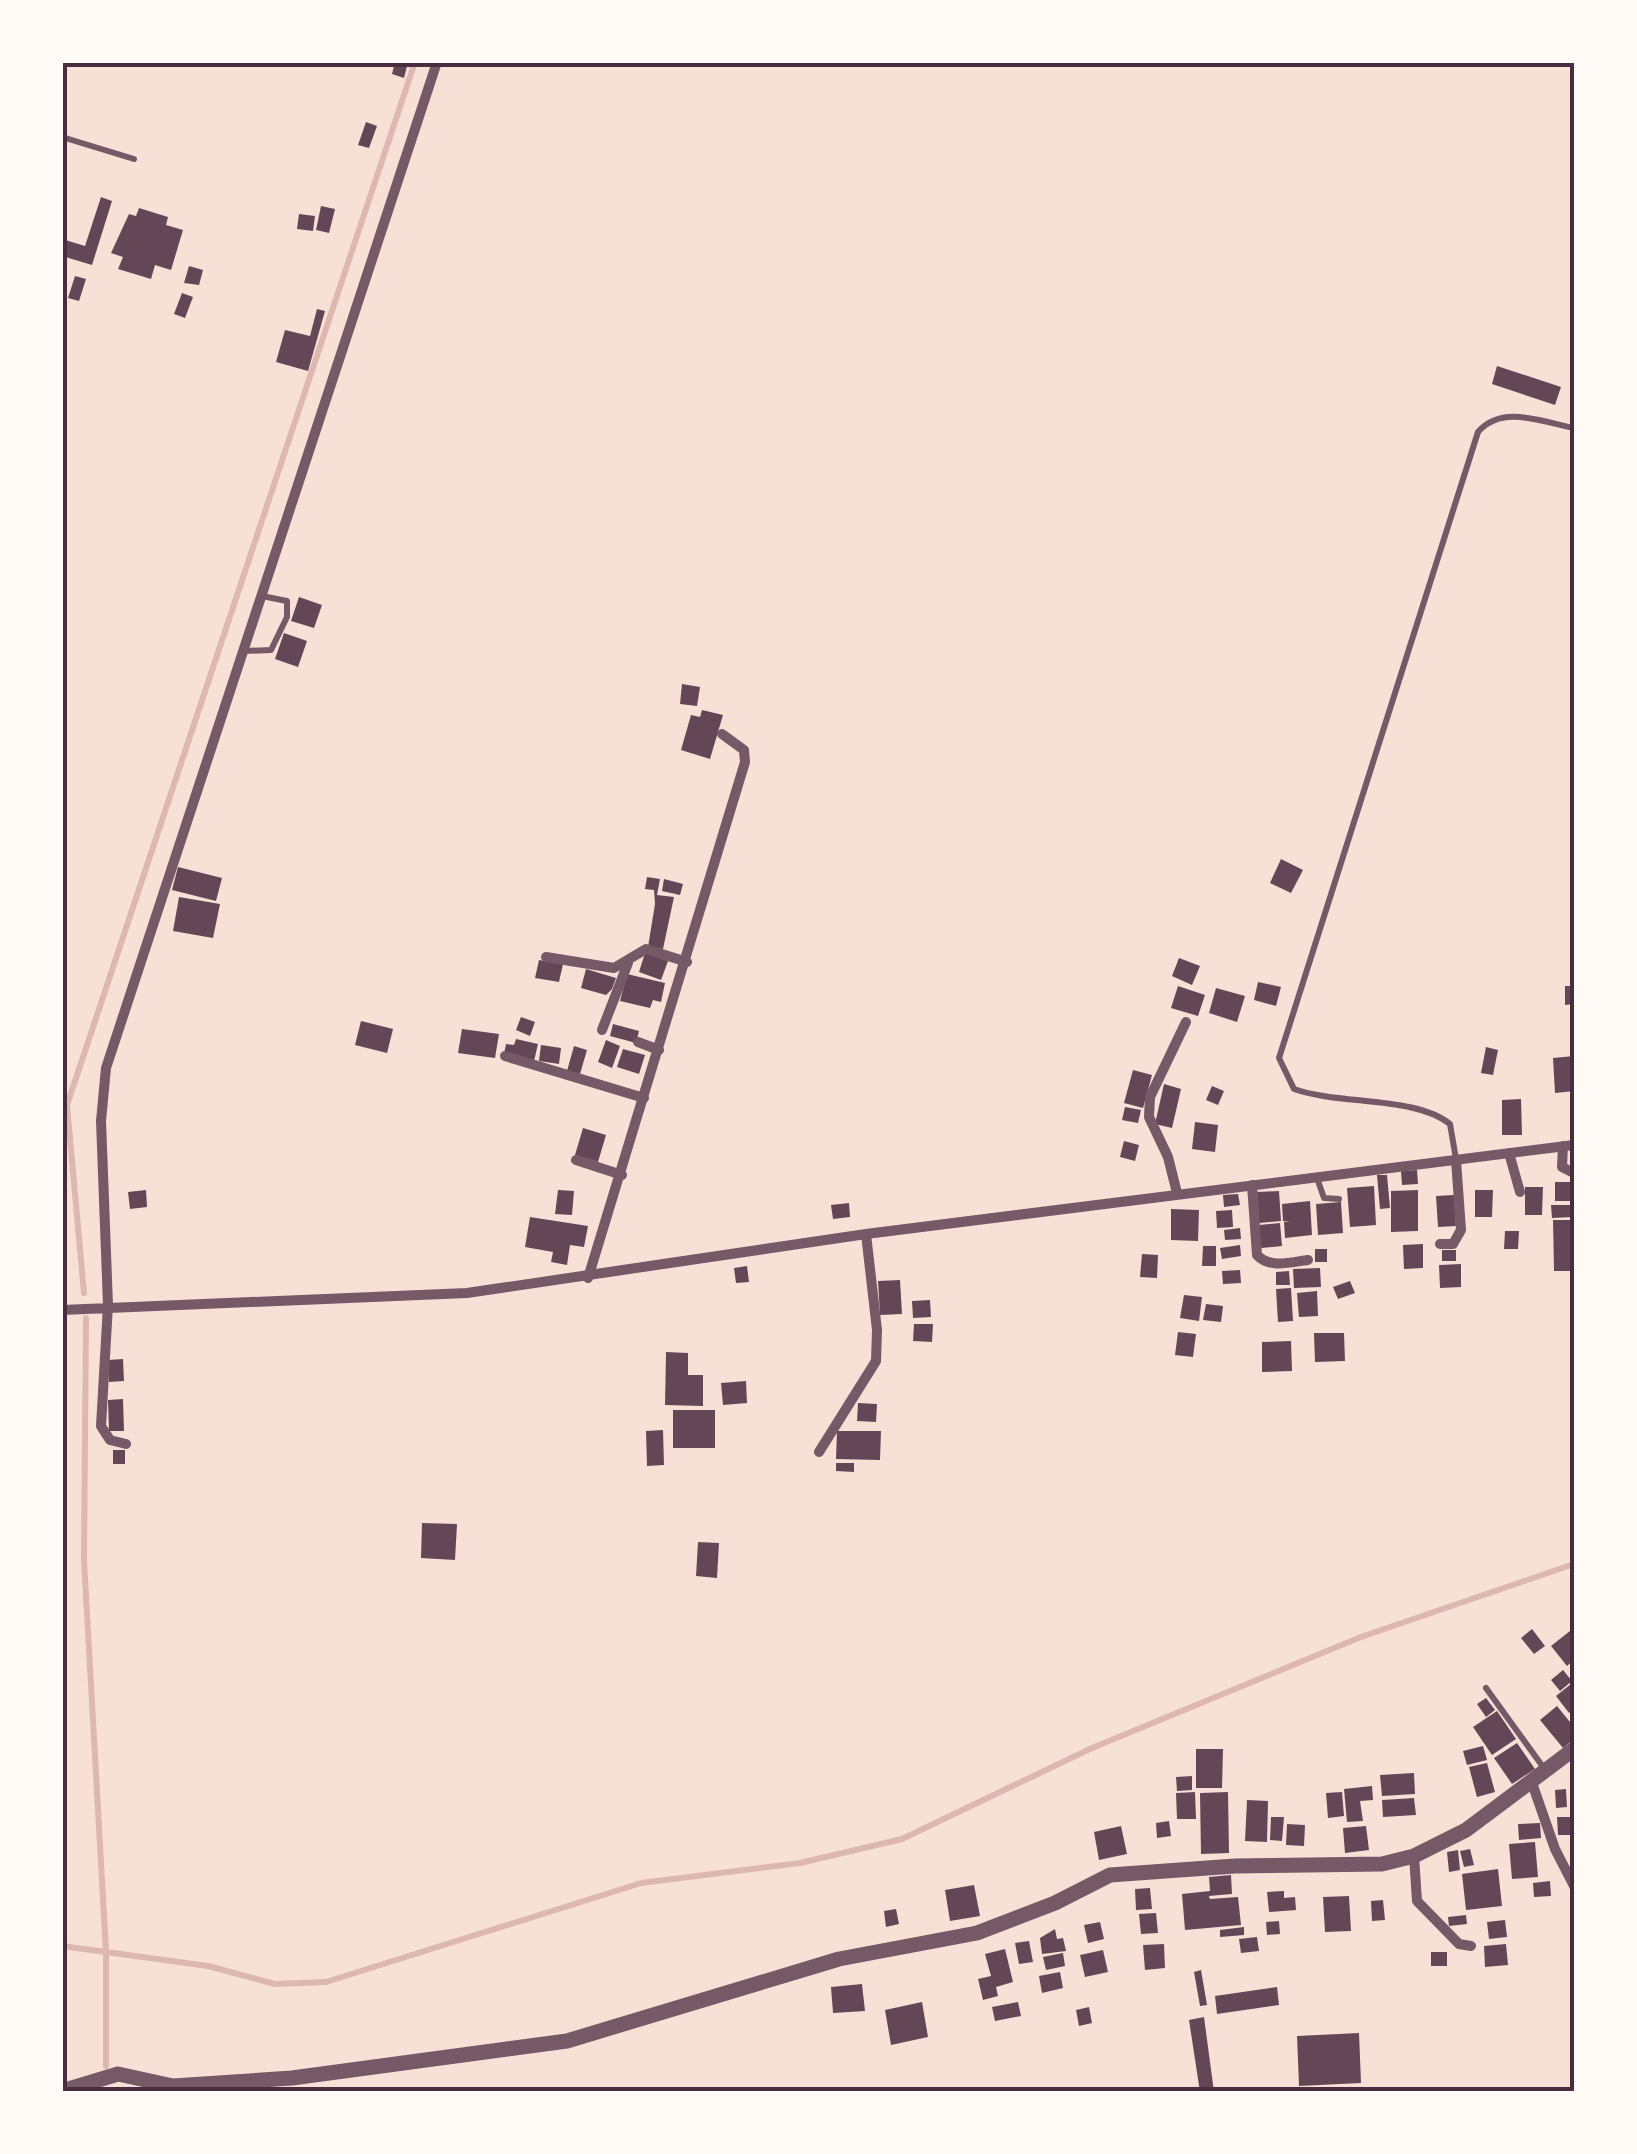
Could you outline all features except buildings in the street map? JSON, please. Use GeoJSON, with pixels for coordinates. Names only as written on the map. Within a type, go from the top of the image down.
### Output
{"type":"FeatureCollection","features":[{"type":"Feature","properties":{"kind":"street"},"geometry":{"type":"LineString","coordinates":[[126,1444],[110,1440],[102,1426],[108,1305],[101,1121],[106,1068],[437,62]]}},
{"type":"Feature","properties":{"kind":"street"},"geometry":{"type":"LineString","coordinates":[[588,1278],[746,762],[744,750],[722,734]]}},
{"type":"Feature","properties":{"kind":"street"},"geometry":{"type":"LineString","coordinates":[[546,957],[602,968],[628,963],[646,949],[686,962]]}},
{"type":"Feature","properties":{"kind":"street"},"geometry":{"type":"LineString","coordinates":[[602,1030],[628,963]]}},
{"type":"Feature","properties":{"kind":"street"},"geometry":{"type":"LineString","coordinates":[[1177,1194],[1168,1158],[1149,1117],[1150,1098],[1186,1022]]}},
{"type":"Feature","properties":{"kind":"street"},"geometry":{"type":"LineString","coordinates":[[638,1042],[659,1050]]}},
{"type":"Feature","properties":{"kind":"street"},"geometry":{"type":"LineString","coordinates":[[504,1056],[644,1098]]}},
{"type":"Feature","properties":{"kind":"street"},"geometry":{"type":"LineString","coordinates":[[62,1310],[108,1305],[467,1294],[866,1234],[1569,1145],[1562,1167],[1574,1173]]}},
{"type":"Feature","properties":{"kind":"street"},"geometry":{"type":"LineString","coordinates":[[1509,1153],[1520,1192]]}},
{"type":"Feature","properties":{"kind":"street"},"geometry":{"type":"LineString","coordinates":[[576,1160],[622,1175]]}},
{"type":"Feature","properties":{"kind":"street"},"geometry":{"type":"LineString","coordinates":[[1440,1244],[1453,1244],[1461,1230],[1456,1160]]}},
{"type":"Feature","properties":{"kind":"street"},"geometry":{"type":"LineString","coordinates":[[1252,1185],[1258,1254],[1264,1262],[1279,1264],[1308,1260]]}},
{"type":"Feature","properties":{"kind":"street"},"geometry":{"type":"LineString","coordinates":[[820,1452],[876,1360],[877,1330],[866,1234]]}},
{"type":"Feature","properties":{"kind":"street"},"geometry":{"type":"LineString","coordinates":[[62,2091],[118,2074],[141,2084],[292,2085],[567,2042],[840,1960],[977,1932],[1055,1903],[1110,1875],[1235,1866],[1361,1866],[1414,1856],[1466,1830],[1574,1749]]}},
{"type":"Feature","properties":{"kind":"street"},"geometry":{"type":"LineString","coordinates":[[1532,1782],[1555,1849],[1574,1886]]}},
{"type":"Feature","properties":{"kind":"street"},"geometry":{"type":"LineString","coordinates":[[1414,1856],[1417,1900],[1459,1944],[1471,1946]]}},
{"type":"Feature","properties":{"kind":"lane"},"geometry":{"type":"LineString","coordinates":[[62,137],[134,159]]}},
{"type":"Feature","properties":{"kind":"lane"},"geometry":{"type":"LineString","coordinates":[[1456,1160],[1450,1124],[1435,1112],[1308,1094],[1294,1089],[1279,1058],[1478,432],[1490,418],[1506,415],[1574,428]]}},
{"type":"Feature","properties":{"kind":"lane"},"geometry":{"type":"LineString","coordinates":[[244,650],[270,650],[287,617],[288,601],[262,596]]}},
{"type":"Feature","properties":{"kind":"lane"},"geometry":{"type":"LineString","coordinates":[[1317,1176],[1320,1194],[1339,1199]]}},
{"type":"Feature","properties":{"kind":"lane"},"geometry":{"type":"LineString","coordinates":[[1486,1688],[1547,1772]]}},
{"type":"Feature","properties":{"kind":"waterway"},"geometry":{"type":"LineString","coordinates":[[84,1293],[67,1105],[415,62]]}},
{"type":"Feature","properties":{"kind":"waterway"},"geometry":{"type":"LineString","coordinates":[[86,1318],[84,1560],[106,1952],[106,2066]]}},
{"type":"Feature","properties":{"kind":"waterway"},"geometry":{"type":"LineString","coordinates":[[62,1946],[208,1966],[275,1984],[326,1982],[641,1883],[800,1863],[902,1839],[1092,1748],[1361,1637],[1574,1564]]}}]}
